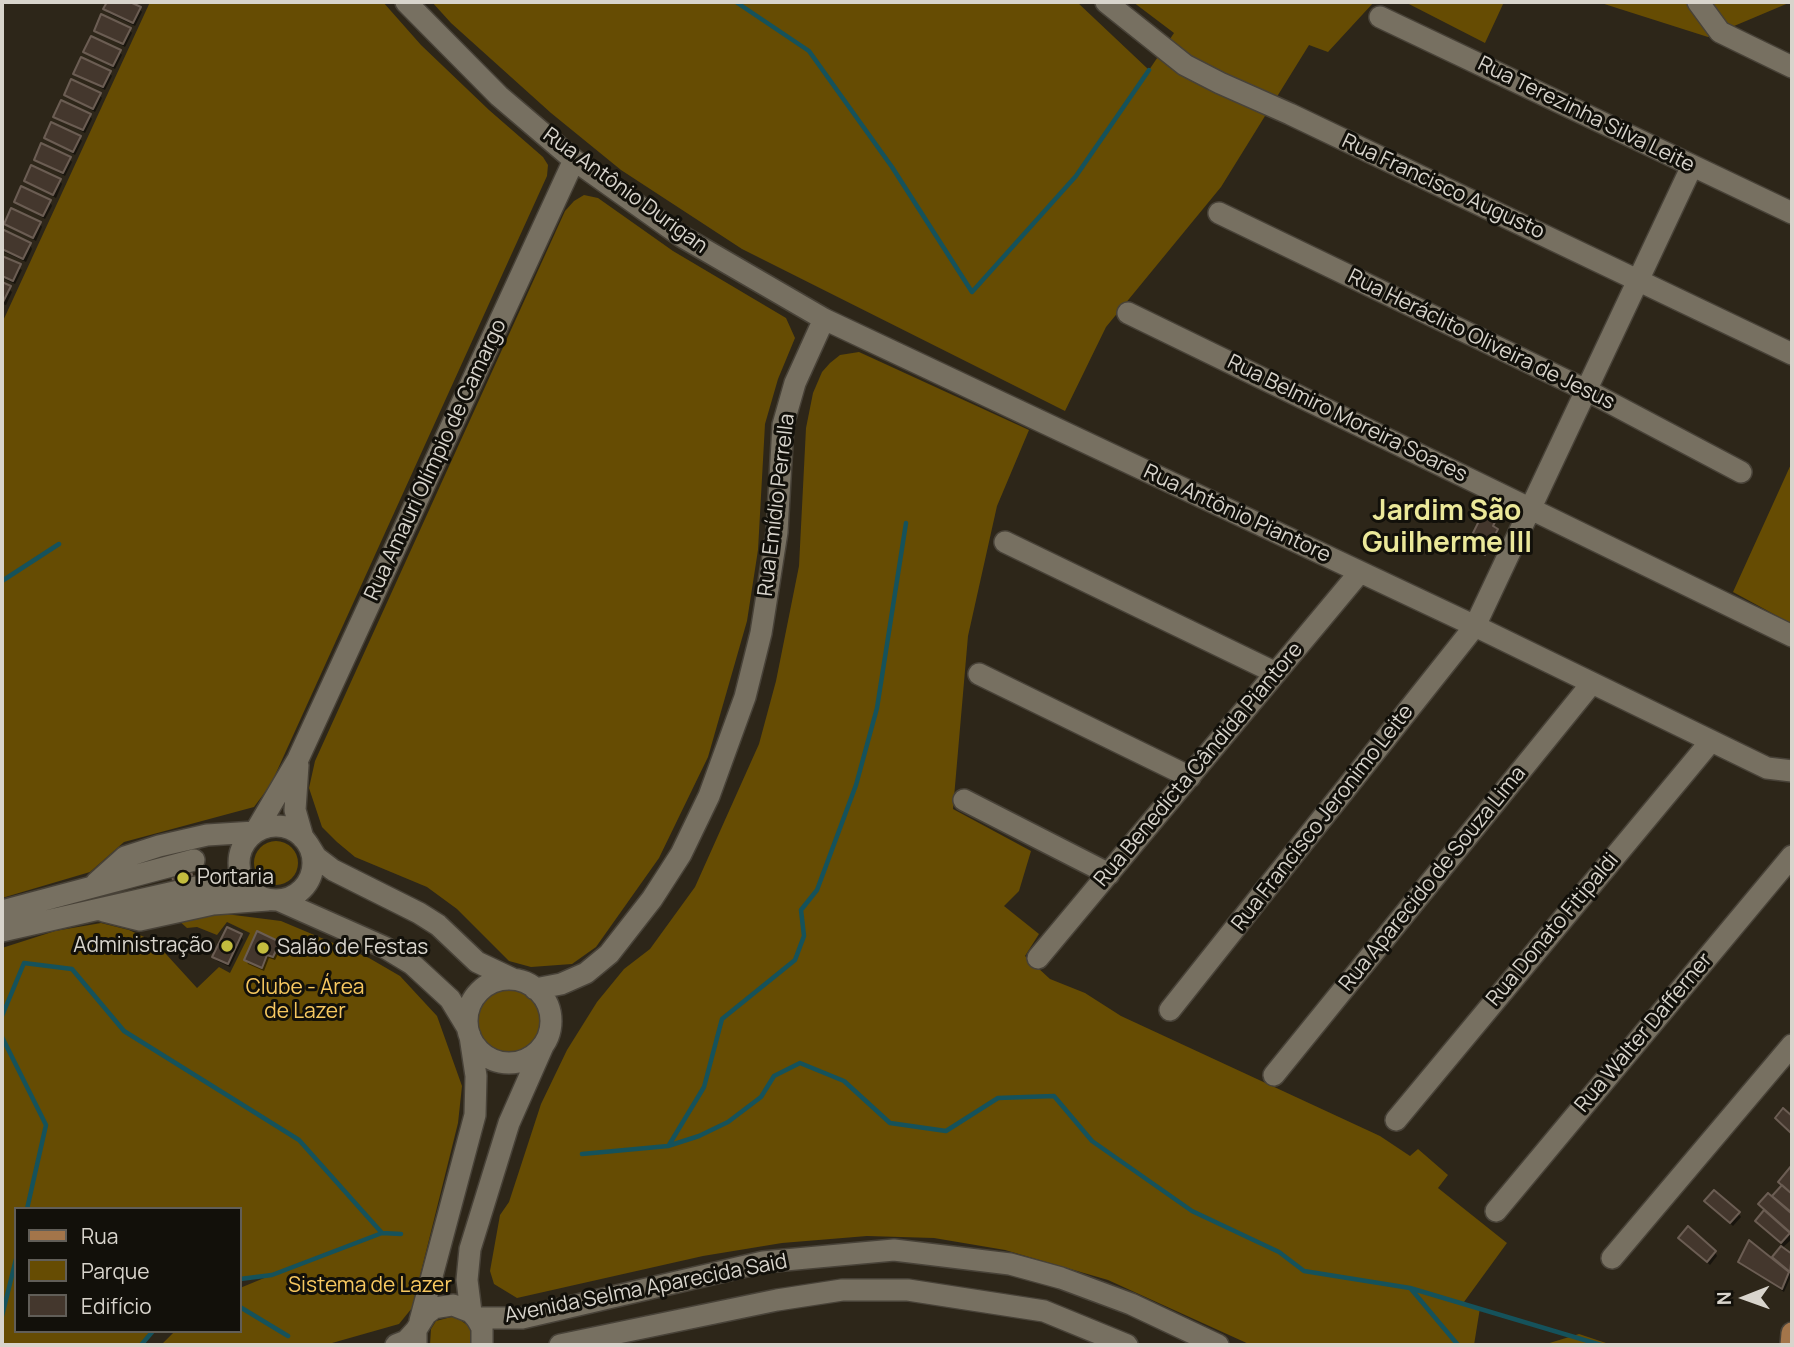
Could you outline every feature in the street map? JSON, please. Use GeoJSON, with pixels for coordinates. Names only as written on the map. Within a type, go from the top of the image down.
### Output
{"type":"FeatureCollection","features":[{"type":"Feature","properties":{"kind":"main road"},"geometry":{"type":"LineString","coordinates":[[1791,1345],[1792,1333]]}},
{"type":"Feature","properties":{"kind":"street","name":"Rua Antônio Durigan"},"geometry":{"type":"LineString","coordinates":[[406,2],[499,96],[574,160],[681,236],[824,319],[873,342]]}},
{"type":"Feature","properties":{"kind":"street","name":"Rua Francisco Augusto"},"geometry":{"type":"LineString","coordinates":[[1106,2],[1185,65],[1220,83],[1792,354]]}},
{"type":"Feature","properties":{"kind":"street"},"geometry":{"type":"LineString","coordinates":[[1698,2],[1720,32],[1792,67]]}},
{"type":"Feature","properties":{"kind":"street","name":"Rua Terezinha Silva Leite"},"geometry":{"type":"LineString","coordinates":[[1380,17],[1792,214]]}},
{"type":"Feature","properties":{"kind":"street","name":"Rua Amauri Olímpio de Camargo"},"geometry":{"type":"LineString","coordinates":[[255,832],[298,759],[574,160]]}},
{"type":"Feature","properties":{"kind":"street","name":"Rua Francisco Jeronimo Leite"},"geometry":{"type":"LineString","coordinates":[[1170,1010],[1475,626],[1692,166]]}},
{"type":"Feature","properties":{"kind":"street","name":"Rua Heráclito Oliveira de Jesus"},"geometry":{"type":"LineString","coordinates":[[1219,213],[1586,390],[1741,472]]}},
{"type":"Feature","properties":{"kind":"street","name":"Rua Belmiro Moreira Soares"},"geometry":{"type":"LineString","coordinates":[[1128,313],[1792,636]]}},
{"type":"Feature","properties":{"kind":"street","name":"Rua Emídio Perrella"},"geometry":{"type":"LineString","coordinates":[[535,989],[551,987],[586,973],[609,954],[652,899],[681,855],[709,796],[745,697],[761,633],[777,532],[783,425],[795,383],[824,319]]}},
{"type":"Feature","properties":{"kind":"street","name":"Rua Antônio Piantore"},"geometry":{"type":"LineString","coordinates":[[873,342],[1475,626],[1767,768],[1792,771]]}},
{"type":"Feature","properties":{"kind":"street"},"geometry":{"type":"LineString","coordinates":[[1005,542],[1276,673]]}},
{"type":"Feature","properties":{"kind":"street","name":"Rua Benedicta Cândida Piantore"},"geometry":{"type":"LineString","coordinates":[[1038,958],[1360,572]]}},
{"type":"Feature","properties":{"kind":"street"},"geometry":{"type":"LineString","coordinates":[[979,674],[1190,777]]}},
{"type":"Feature","properties":{"kind":"street","name":"Rua Aparecido de Souza Lima"},"geometry":{"type":"LineString","coordinates":[[1275,1075],[1592,683]]}},
{"type":"Feature","properties":{"kind":"street","name":"Rua Donato Fitipaldi"},"geometry":{"type":"LineString","coordinates":[[1396,1120],[1711,741]]}},
{"type":"Feature","properties":{"kind":"street","name":"Rua Amauri Olímpio de Camargo"},"geometry":{"type":"LineString","coordinates":[[298,759],[295,810],[306,841]]}},
{"type":"Feature","properties":{"kind":"street"},"geometry":{"type":"LineString","coordinates":[[964,800],[1109,874]]}},
{"type":"Feature","properties":{"kind":"street"},"geometry":{"type":"LineString","coordinates":[[92,886],[125,857],[207,835],[284,827],[306,841],[316,857],[333,870],[419,913],[438,925],[477,962],[535,989],[545,1000],[550,1016],[549,1032],[509,1123],[470,1249],[467,1280],[480,1332]]}},
{"type":"Feature","properties":{"kind":"street"},"geometry":{"type":"LineString","coordinates":[[255,832],[245,843],[239,858],[240,874],[262,894]]}},
{"type":"Feature","properties":{"kind":"street"},"geometry":{"type":"LineString","coordinates":[[95,909],[144,911],[213,904],[262,894],[295,895],[308,882],[313,865],[306,841]]}},
{"type":"Feature","properties":{"kind":"street","name":"Rua Walter Dafferner"},"geometry":{"type":"LineString","coordinates":[[1496,1211],[1792,856]]}},
{"type":"Feature","properties":{"kind":"street"},"geometry":{"type":"LineString","coordinates":[[2,911],[194,860]]}},
{"type":"Feature","properties":{"kind":"street"},"geometry":{"type":"LineString","coordinates":[[120,904],[113,896],[125,878],[140,876],[146,884],[144,911]]}},
{"type":"Feature","properties":{"kind":"street"},"geometry":{"type":"LineString","coordinates":[[2,931],[120,904],[144,911],[215,883],[262,894],[384,947],[412,964],[450,999],[468,1032],[486,1057],[504,1063],[522,1061],[543,1046]]}},
{"type":"Feature","properties":{"kind":"street"},"geometry":{"type":"LineString","coordinates":[[396,1345],[417,1332],[475,1115],[476,1076],[468,1032],[469,1010],[477,995],[490,984],[515,980]]}},
{"type":"Feature","properties":{"kind":"street"},"geometry":{"type":"LineString","coordinates":[[1612,1258],[1792,1045]]}},
{"type":"Feature","properties":{"kind":"street","name":"Avenida Selma Aparecida Said"},"geometry":{"type":"LineString","coordinates":[[417,1332],[434,1308],[443,1305],[453,1305],[480,1332],[522,1318],[763,1262],[894,1250],[1010,1264],[1061,1278],[1130,1304],[1219,1345]]}},
{"type":"Feature","properties":{"kind":"street","name":"Avenida Selma Aparecida Said"},"geometry":{"type":"LineString","coordinates":[[560,1345],[777,1300],[842,1290],[908,1290],[1044,1311],[1127,1345]]}},
{"type":"Feature","properties":{"kind":"green space"},"geometry":{"type":"Polygon","coordinates":[[[150,2],[383,2],[421,45],[543,157],[548,165],[547,176],[271,784],[254,807],[124,842],[90,872],[2,898],[2,323],[150,2]]]}},
{"type":"Feature","properties":{"kind":"green space"},"geometry":{"type":"Polygon","coordinates":[[[432,2],[1077,2],[1149,70],[1174,33],[1133,2],[1374,2],[1328,52],[1309,45],[1221,187],[1106,327],[1065,411],[742,249],[621,170],[551,113],[451,23],[432,2]]]}},
{"type":"Feature","properties":{"kind":"green space"},"geometry":{"type":"Polygon","coordinates":[[[1405,2],[1504,2],[1485,43],[1405,2]]]}},
{"type":"Feature","properties":{"kind":"green space"},"geometry":{"type":"Polygon","coordinates":[[[1598,2],[1791,2],[1708,37],[1598,2]]]}},
{"type":"Feature","properties":{"kind":"green space"},"geometry":{"type":"Polygon","coordinates":[[[584,195],[598,198],[673,251],[786,318],[795,338],[778,379],[765,424],[758,550],[747,621],[708,757],[659,858],[596,947],[572,964],[531,967],[509,961],[457,909],[427,887],[355,857],[322,827],[309,788],[315,761],[565,211],[584,195]]]}},
{"type":"Feature","properties":{"kind":"green space"},"geometry":{"type":"Polygon","coordinates":[[[859,352],[1029,430],[997,506],[968,636],[953,809],[1031,851],[1019,891],[1004,906],[1039,934],[1025,956],[1050,979],[1085,993],[1121,1016],[1380,1136],[1410,1156],[1418,1149],[1448,1175],[1438,1188],[1507,1243],[1464,1302],[1480,1308],[1474,1345],[1251,1345],[1108,1280],[1005,1250],[934,1238],[867,1236],[782,1243],[703,1256],[517,1298],[494,1284],[490,1271],[500,1215],[509,1202],[541,1104],[567,1050],[597,1002],[624,969],[650,949],[695,887],[759,744],[776,681],[799,566],[806,428],[813,393],[822,372],[830,363],[840,355],[859,352]]]}},
{"type":"Feature","properties":{"kind":"green space"},"geometry":{"type":"Polygon","coordinates":[[[1792,462],[1792,624],[1733,592],[1792,462]]]}},
{"type":"Feature","properties":{"kind":"green space"},"geometry":{"type":"Polygon","coordinates":[[[276,841],[292,847],[298,863],[292,879],[276,885],[260,879],[254,863],[260,847],[276,841]]]}},
{"type":"Feature","properties":{"kind":"green space"},"geometry":{"type":"Polygon","coordinates":[[[218,913],[281,921],[369,958],[400,976],[437,1016],[462,1086],[458,1123],[412,1308],[399,1324],[325,1345],[161,1345],[173,1333],[242,1333],[242,1287],[269,1276],[242,1278],[242,1207],[14,1207],[14,1333],[151,1333],[141,1345],[2,1345],[2,948],[55,931],[101,923],[129,930],[155,942],[197,988],[219,967],[230,973],[250,933],[227,922],[217,935],[197,927],[187,928],[178,920],[218,913]]]}},
{"type":"Feature","properties":{"kind":"green space"},"geometry":{"type":"Polygon","coordinates":[[[509,989],[521,991],[532,998],[539,1009],[539,1033],[532,1044],[521,1051],[509,1053],[497,1051],[486,1044],[479,1033],[477,1021],[479,1009],[486,998],[497,991],[509,989]]]}},
{"type":"Feature","properties":{"kind":"green space"},"geometry":{"type":"Polygon","coordinates":[[[455,1316],[471,1328],[471,1345],[430,1345],[431,1329],[436,1321],[455,1316]]]}},
{"type":"Feature","properties":{"kind":"green space"},"geometry":{"type":"Polygon","coordinates":[[[1579,1334],[1612,1345],[1543,1345],[1579,1334]]]}},
{"type":"Feature","properties":{"kind":"building"},"geometry":{"type":"Polygon","coordinates":[[[107,2],[130,2],[141,7],[133,23],[103,9],[107,2]]]}},
{"type":"Feature","properties":{"kind":"building"},"geometry":{"type":"Polygon","coordinates":[[[101,14],[131,28],[123,44],[94,31],[101,14]]]}},
{"type":"Feature","properties":{"kind":"building"},"geometry":{"type":"Polygon","coordinates":[[[91,36],[121,50],[113,66],[83,52],[91,36]]]}},
{"type":"Feature","properties":{"kind":"building"},"geometry":{"type":"Polygon","coordinates":[[[81,57],[111,71],[103,87],[73,74],[81,57]]]}},
{"type":"Feature","properties":{"kind":"building"},"geometry":{"type":"Polygon","coordinates":[[[71,79],[101,93],[93,109],[64,95],[71,79]]]}},
{"type":"Feature","properties":{"kind":"building"},"geometry":{"type":"Polygon","coordinates":[[[61,100],[91,114],[83,130],[53,117],[61,100]]]}},
{"type":"Feature","properties":{"kind":"building"},"geometry":{"type":"Polygon","coordinates":[[[51,122],[81,136],[73,152],[44,138],[51,122]]]}},
{"type":"Feature","properties":{"kind":"building"},"geometry":{"type":"Polygon","coordinates":[[[41,143],[71,157],[63,173],[34,160],[41,143]]]}},
{"type":"Feature","properties":{"kind":"building"},"geometry":{"type":"Polygon","coordinates":[[[31,165],[61,179],[53,195],[24,181],[31,165]]]}},
{"type":"Feature","properties":{"kind":"building"},"geometry":{"type":"Polygon","coordinates":[[[21,186],[51,200],[43,216],[14,202],[21,186]]]}},
{"type":"Feature","properties":{"kind":"building"},"geometry":{"type":"Polygon","coordinates":[[[11,208],[41,222],[33,238],[4,224],[11,208]]]}},
{"type":"Feature","properties":{"kind":"building"},"geometry":{"type":"Polygon","coordinates":[[[2,229],[31,243],[23,259],[2,249],[2,229]]]}},
{"type":"Feature","properties":{"kind":"building"},"geometry":{"type":"Polygon","coordinates":[[[2,256],[21,264],[13,281],[2,276],[2,256]]]}},
{"type":"Feature","properties":{"kind":"building"},"geometry":{"type":"Polygon","coordinates":[[[2,282],[11,286],[3,302],[2,302],[2,282]]]}},
{"type":"Feature","properties":{"kind":"building"},"geometry":{"type":"Polygon","coordinates":[[[1484,511],[1497,518],[1493,526],[1498,529],[1485,555],[1467,545],[1484,511]]]}},
{"type":"Feature","properties":{"kind":"building","name":"Portaria"},"geometry":{"type":"Polygon","coordinates":[[[190,868],[194,882],[175,887],[171,873],[190,868]]]}},
{"type":"Feature","properties":{"kind":"building","name":"Administração"},"geometry":{"type":"Polygon","coordinates":[[[227,927],[242,934],[228,964],[212,957],[227,927]]]}},
{"type":"Feature","properties":{"kind":"building","name":"Salão de Festas"},"geometry":{"type":"Polygon","coordinates":[[[257,931],[280,942],[273,957],[267,955],[262,968],[244,960],[257,931]]]}},
{"type":"Feature","properties":{"kind":"building"},"geometry":{"type":"Polygon","coordinates":[[[1783,1108],[1792,1116],[1792,1134],[1775,1118],[1783,1108]]]}},
{"type":"Feature","properties":{"kind":"building"},"geometry":{"type":"Polygon","coordinates":[[[1792,1165],[1792,1194],[1778,1182],[1792,1165]]]}},
{"type":"Feature","properties":{"kind":"building"},"geometry":{"type":"Polygon","coordinates":[[[1782,1185],[1792,1194],[1791,1212],[1772,1196],[1782,1185]]]}},
{"type":"Feature","properties":{"kind":"building"},"geometry":{"type":"Polygon","coordinates":[[[1714,1190],[1740,1212],[1730,1223],[1704,1201],[1714,1190]]]}},
{"type":"Feature","properties":{"kind":"building"},"geometry":{"type":"Polygon","coordinates":[[[1768,1193],[1792,1214],[1792,1234],[1758,1204],[1768,1193]]]}},
{"type":"Feature","properties":{"kind":"building"},"geometry":{"type":"Polygon","coordinates":[[[1764,1210],[1790,1233],[1781,1243],[1755,1221],[1764,1210]]]}},
{"type":"Feature","properties":{"kind":"building"},"geometry":{"type":"Polygon","coordinates":[[[1688,1226],[1716,1251],[1707,1262],[1678,1238],[1688,1226]]]}},
{"type":"Feature","properties":{"kind":"building"},"geometry":{"type":"Polygon","coordinates":[[[1749,1240],[1789,1272],[1782,1289],[1738,1262],[1749,1240]]]}},
{"type":"Feature","properties":{"kind":"building"},"geometry":{"type":"Polygon","coordinates":[[[1781,1246],[1792,1254],[1790,1272],[1772,1257],[1781,1246]]]}},
{"type":"Feature","properties":{"kind":"waterway"},"geometry":{"type":"LineString","coordinates":[[736,2],[809,51],[892,167],[972,292],[1076,176],[1149,70]]}},
{"type":"Feature","properties":{"kind":"waterway"},"geometry":{"type":"LineString","coordinates":[[669,1145],[704,1087],[722,1019],[795,960],[804,936],[801,910],[817,890],[856,785],[877,708],[906,523]]}},
{"type":"Feature","properties":{"kind":"waterway"},"geometry":{"type":"LineString","coordinates":[[2,581],[59,544]]}},
{"type":"Feature","properties":{"kind":"waterway"},"geometry":{"type":"LineString","coordinates":[[2,1016],[24,963],[72,969],[124,1031],[299,1140],[382,1233]]}},
{"type":"Feature","properties":{"kind":"waterway"},"geometry":{"type":"LineString","coordinates":[[2,1037],[46,1125],[27,1207]]}},
{"type":"Feature","properties":{"kind":"waterway"},"geometry":{"type":"LineString","coordinates":[[582,1154],[668,1146],[699,1136],[728,1122],[761,1097],[774,1076],[800,1063],[844,1081],[890,1123],[946,1131],[998,1098],[1054,1096],[1092,1141],[1192,1211],[1279,1252],[1304,1271],[1410,1288],[1601,1345]]}},
{"type":"Feature","properties":{"kind":"waterway"},"geometry":{"type":"LineString","coordinates":[[242,1279],[272,1275],[382,1233],[401,1234]]}},
{"type":"Feature","properties":{"kind":"waterway"},"geometry":{"type":"LineString","coordinates":[[2,1316],[14,1267]]}},
{"type":"Feature","properties":{"kind":"waterway"},"geometry":{"type":"LineString","coordinates":[[1411,1289],[1458,1345]]}},
{"type":"Feature","properties":{"kind":"waterway"},"geometry":{"type":"LineString","coordinates":[[242,1308],[288,1336]]}},
{"type":"Feature","properties":{"kind":"waterway"},"geometry":{"type":"LineString","coordinates":[[141,1345],[151,1333]]}},
{"type":"Feature","properties":{"kind":"place","name":"Portaria"},"geometry":{"type":"Point","coordinates":[183,878]}},
{"type":"Feature","properties":{"kind":"place","name":"Administração"},"geometry":{"type":"Point","coordinates":[227,946]}},
{"type":"Feature","properties":{"kind":"place","name":"Salão de Festas"},"geometry":{"type":"Point","coordinates":[263,948]}},
{"type":"Feature","properties":{"kind":"district","name":"Jardim São Guilherme III"},"geometry":{"type":"Point","coordinates":[1447,528]}},
{"type":"Feature","properties":{"kind":"park label","name":"Clube - Área de Lazer"},"geometry":{"type":"Point","coordinates":[305,1000]}},
{"type":"Feature","properties":{"kind":"park label","name":"Sistema de Lazer"},"geometry":{"type":"Point","coordinates":[370,1286]}}]}
